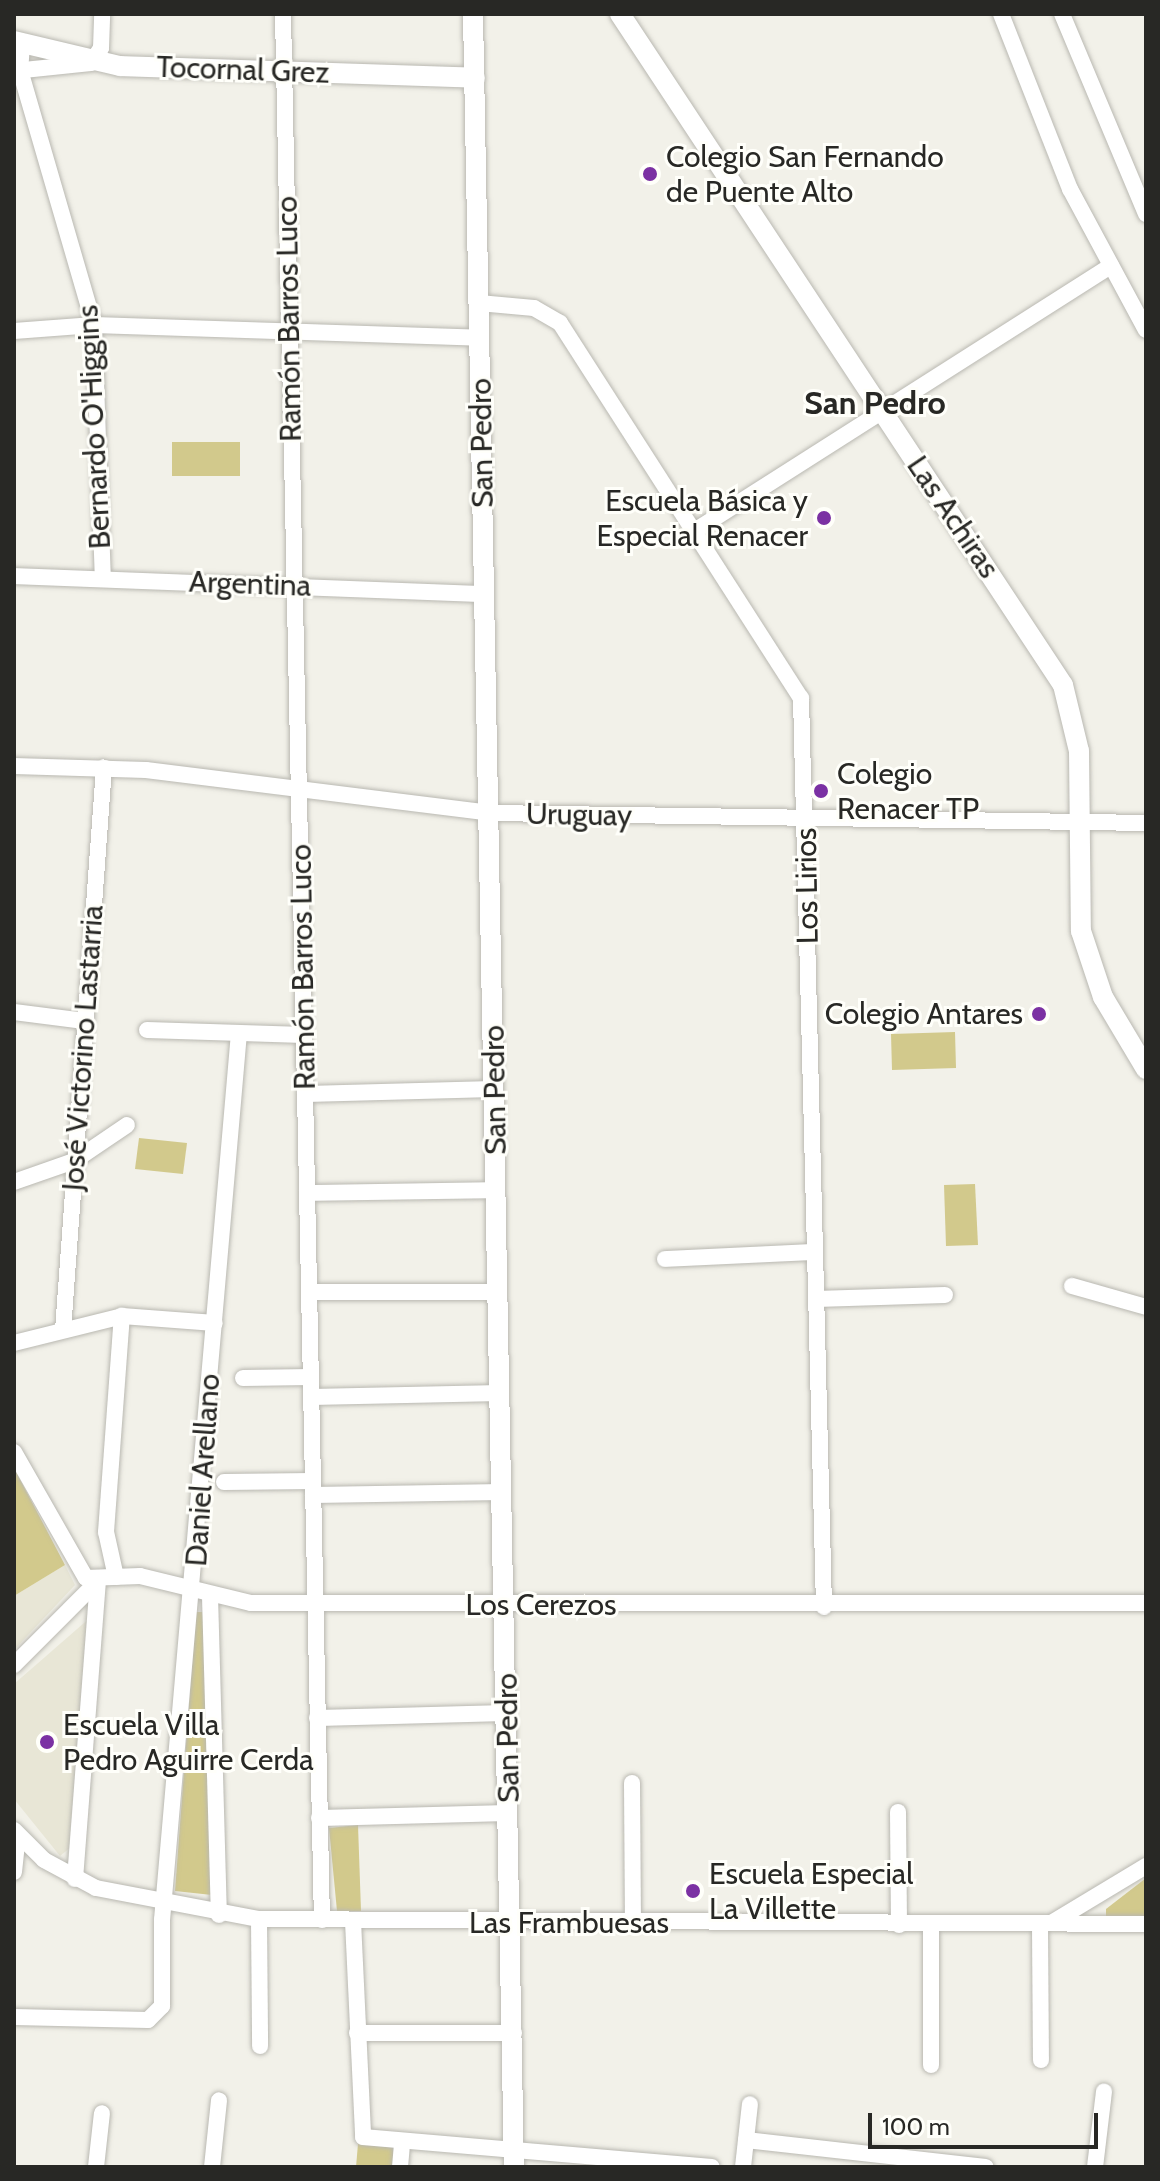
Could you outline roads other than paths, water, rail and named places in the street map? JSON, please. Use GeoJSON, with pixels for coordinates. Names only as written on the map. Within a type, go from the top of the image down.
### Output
{"type":"FeatureCollection","features":[{"type":"Feature","properties":{"kind":"street"},"geometry":{"type":"LineString","coordinates":[[17,71],[91,63],[101,48],[102,14]]}},
{"type":"Feature","properties":{"kind":"street","name":"Ramón Barros Luco"},"geometry":{"type":"LineString","coordinates":[[283,14],[322,1920]]}},
{"type":"Feature","properties":{"kind":"street","name":"San Pedro"},"geometry":{"type":"LineString","coordinates":[[473,14],[512,1923],[514,2157]]}},
{"type":"Feature","properties":{"kind":"street","name":"Las Achiras"},"geometry":{"type":"LineString","coordinates":[[620,14],[1063,685],[1077,734],[1077,904],[1088,957],[1112,1016],[1146,1069]]}},
{"type":"Feature","properties":{"kind":"street"},"geometry":{"type":"LineString","coordinates":[[1001,14],[1053,149],[1146,330]]}},
{"type":"Feature","properties":{"kind":"street"},"geometry":{"type":"LineString","coordinates":[[1062,14],[1146,214]]}},
{"type":"Feature","properties":{"kind":"street","name":"Tocornal Grez"},"geometry":{"type":"LineString","coordinates":[[18,43],[91,63],[475,78]]}},
{"type":"Feature","properties":{"kind":"street","name":"Bernardo O'Higgins"},"geometry":{"type":"LineString","coordinates":[[18,43],[17,71],[94,325],[103,579]]}},
{"type":"Feature","properties":{"kind":"street"},"geometry":{"type":"LineString","coordinates":[[696,530],[1111,266]]}},
{"type":"Feature","properties":{"kind":"street","name":"Los Lirios"},"geometry":{"type":"LineString","coordinates":[[479,303],[534,308],[560,323],[798,689],[805,819],[824,1607]]}},
{"type":"Feature","properties":{"kind":"street"},"geometry":{"type":"LineString","coordinates":[[14,331],[94,325],[480,338]]}},
{"type":"Feature","properties":{"kind":"street","name":"Argentina"},"geometry":{"type":"LineString","coordinates":[[14,576],[485,594]]}},
{"type":"Feature","properties":{"kind":"street","name":"Uruguay"},"geometry":{"type":"LineString","coordinates":[[14,766],[104,767],[490,813],[1146,823]]}},
{"type":"Feature","properties":{"kind":"street","name":"José Victorino Lastarria"},"geometry":{"type":"LineString","coordinates":[[63,1330],[104,767]]}},
{"type":"Feature","properties":{"kind":"street"},"geometry":{"type":"LineString","coordinates":[[14,1012],[84,1021]]}},
{"type":"Feature","properties":{"kind":"street"},"geometry":{"type":"LineString","coordinates":[[147,1030],[304,1035]]}},
{"type":"Feature","properties":{"kind":"street","name":"Daniel Arellano"},"geometry":{"type":"LineString","coordinates":[[14,2017],[153,2018],[162,2006],[165,1906],[202,1594],[215,1323],[239,1033]]}},
{"type":"Feature","properties":{"kind":"street"},"geometry":{"type":"LineString","coordinates":[[305,1094],[495,1089]]}},
{"type":"Feature","properties":{"kind":"street"},"geometry":{"type":"LineString","coordinates":[[14,1182],[74,1161],[127,1125]]}},
{"type":"Feature","properties":{"kind":"street"},"geometry":{"type":"LineString","coordinates":[[307,1193],[497,1190]]}},
{"type":"Feature","properties":{"kind":"street"},"geometry":{"type":"LineString","coordinates":[[665,1259],[815,1252]]}},
{"type":"Feature","properties":{"kind":"street"},"geometry":{"type":"LineString","coordinates":[[1072,1286],[1146,1307]]}},
{"type":"Feature","properties":{"kind":"street"},"geometry":{"type":"LineString","coordinates":[[309,1292],[499,1292]]}},
{"type":"Feature","properties":{"kind":"street"},"geometry":{"type":"LineString","coordinates":[[816,1299],[945,1295]]}},
{"type":"Feature","properties":{"kind":"street"},"geometry":{"type":"LineString","coordinates":[[14,1343],[122,1316],[215,1323]]}},
{"type":"Feature","properties":{"kind":"street"},"geometry":{"type":"LineString","coordinates":[[116,1577],[106,1532],[122,1316]]}},
{"type":"Feature","properties":{"kind":"street"},"geometry":{"type":"LineString","coordinates":[[243,1378],[311,1377]]}},
{"type":"Feature","properties":{"kind":"street"},"geometry":{"type":"LineString","coordinates":[[311,1397],[501,1393]]}},
{"type":"Feature","properties":{"kind":"street"},"geometry":{"type":"LineString","coordinates":[[14,1452],[77,1571],[98,1581]]}},
{"type":"Feature","properties":{"kind":"street"},"geometry":{"type":"LineString","coordinates":[[224,1482],[313,1488],[503,1492]]}},
{"type":"Feature","properties":{"kind":"street","name":"Los Cerezos"},"geometry":{"type":"LineString","coordinates":[[98,1581],[140,1576],[202,1594],[315,1605],[824,1607],[1146,1603]]}},
{"type":"Feature","properties":{"kind":"street"},"geometry":{"type":"LineString","coordinates":[[14,1665],[98,1581]]}},
{"type":"Feature","properties":{"kind":"street"},"geometry":{"type":"LineString","coordinates":[[75,1879],[98,1581]]}},
{"type":"Feature","properties":{"kind":"street"},"geometry":{"type":"LineString","coordinates":[[202,1594],[219,1915]]}},
{"type":"Feature","properties":{"kind":"street"},"geometry":{"type":"LineString","coordinates":[[317,1718],[507,1713]]}},
{"type":"Feature","properties":{"kind":"street"},"geometry":{"type":"LineString","coordinates":[[632,1783],[633,1923]]}},
{"type":"Feature","properties":{"kind":"street"},"geometry":{"type":"LineString","coordinates":[[898,1812],[899,1925]]}},
{"type":"Feature","properties":{"kind":"street"},"geometry":{"type":"LineString","coordinates":[[319,1818],[509,1813]]}},
{"type":"Feature","properties":{"kind":"street"},"geometry":{"type":"LineString","coordinates":[[14,1872],[16,1833]]}},
{"type":"Feature","properties":{"kind":"street","name":"Las Frambuesas"},"geometry":{"type":"LineString","coordinates":[[16,1833],[75,1879],[165,1906],[259,1919],[1040,1926],[1146,1924]]}},
{"type":"Feature","properties":{"kind":"street"},"geometry":{"type":"LineString","coordinates":[[1041,2060],[1040,1926],[1086,1908],[1146,1866]]}},
{"type":"Feature","properties":{"kind":"street"},"geometry":{"type":"LineString","coordinates":[[259,1919],[260,2046]]}},
{"type":"Feature","properties":{"kind":"street"},"geometry":{"type":"LineString","coordinates":[[353,1921],[359,2132],[402,2143],[514,2157],[712,2167]]}},
{"type":"Feature","properties":{"kind":"street"},"geometry":{"type":"LineString","coordinates":[[931,1925],[931,2065]]}},
{"type":"Feature","properties":{"kind":"street"},"geometry":{"type":"LineString","coordinates":[[357,2033],[514,2033]]}},
{"type":"Feature","properties":{"kind":"street"},"geometry":{"type":"LineString","coordinates":[[1095,2167],[1104,2092]]}},
{"type":"Feature","properties":{"kind":"street"},"geometry":{"type":"LineString","coordinates":[[212,2167],[219,2100]]}},
{"type":"Feature","properties":{"kind":"street"},"geometry":{"type":"LineString","coordinates":[[743,2167],[750,2104]]}},
{"type":"Feature","properties":{"kind":"street"},"geometry":{"type":"LineString","coordinates":[[96,2167],[102,2113]]}},
{"type":"Feature","properties":{"kind":"street"},"geometry":{"type":"LineString","coordinates":[[746,2140],[891,2162],[985,2167]]}},
{"type":"Feature","properties":{"kind":"street"},"geometry":{"type":"LineString","coordinates":[[400,2167],[402,2143]]}},
{"type":"Feature","properties":{"kind":"place","name":"Colegio San Fernando de Puente Alto"},"geometry":{"type":"Point","coordinates":[650,174]}},
{"type":"Feature","properties":{"kind":"place","name":"Escuela Básica y Especial Renacer"},"geometry":{"type":"Point","coordinates":[824,518]}},
{"type":"Feature","properties":{"kind":"place","name":"Colegio Renacer TP"},"geometry":{"type":"Point","coordinates":[821,791]}},
{"type":"Feature","properties":{"kind":"place","name":"Colegio Antares"},"geometry":{"type":"Point","coordinates":[1039,1014]}},
{"type":"Feature","properties":{"kind":"place","name":"Escuela Villa Pedro Aguirre Cerda"},"geometry":{"type":"Point","coordinates":[47,1742]}},
{"type":"Feature","properties":{"kind":"place","name":"Escuela Especial La Villette"},"geometry":{"type":"Point","coordinates":[693,1891]}},
{"type":"Feature","properties":{"kind":"district","name":"San Pedro"},"geometry":{"type":"Point","coordinates":[875,403]}}]}
